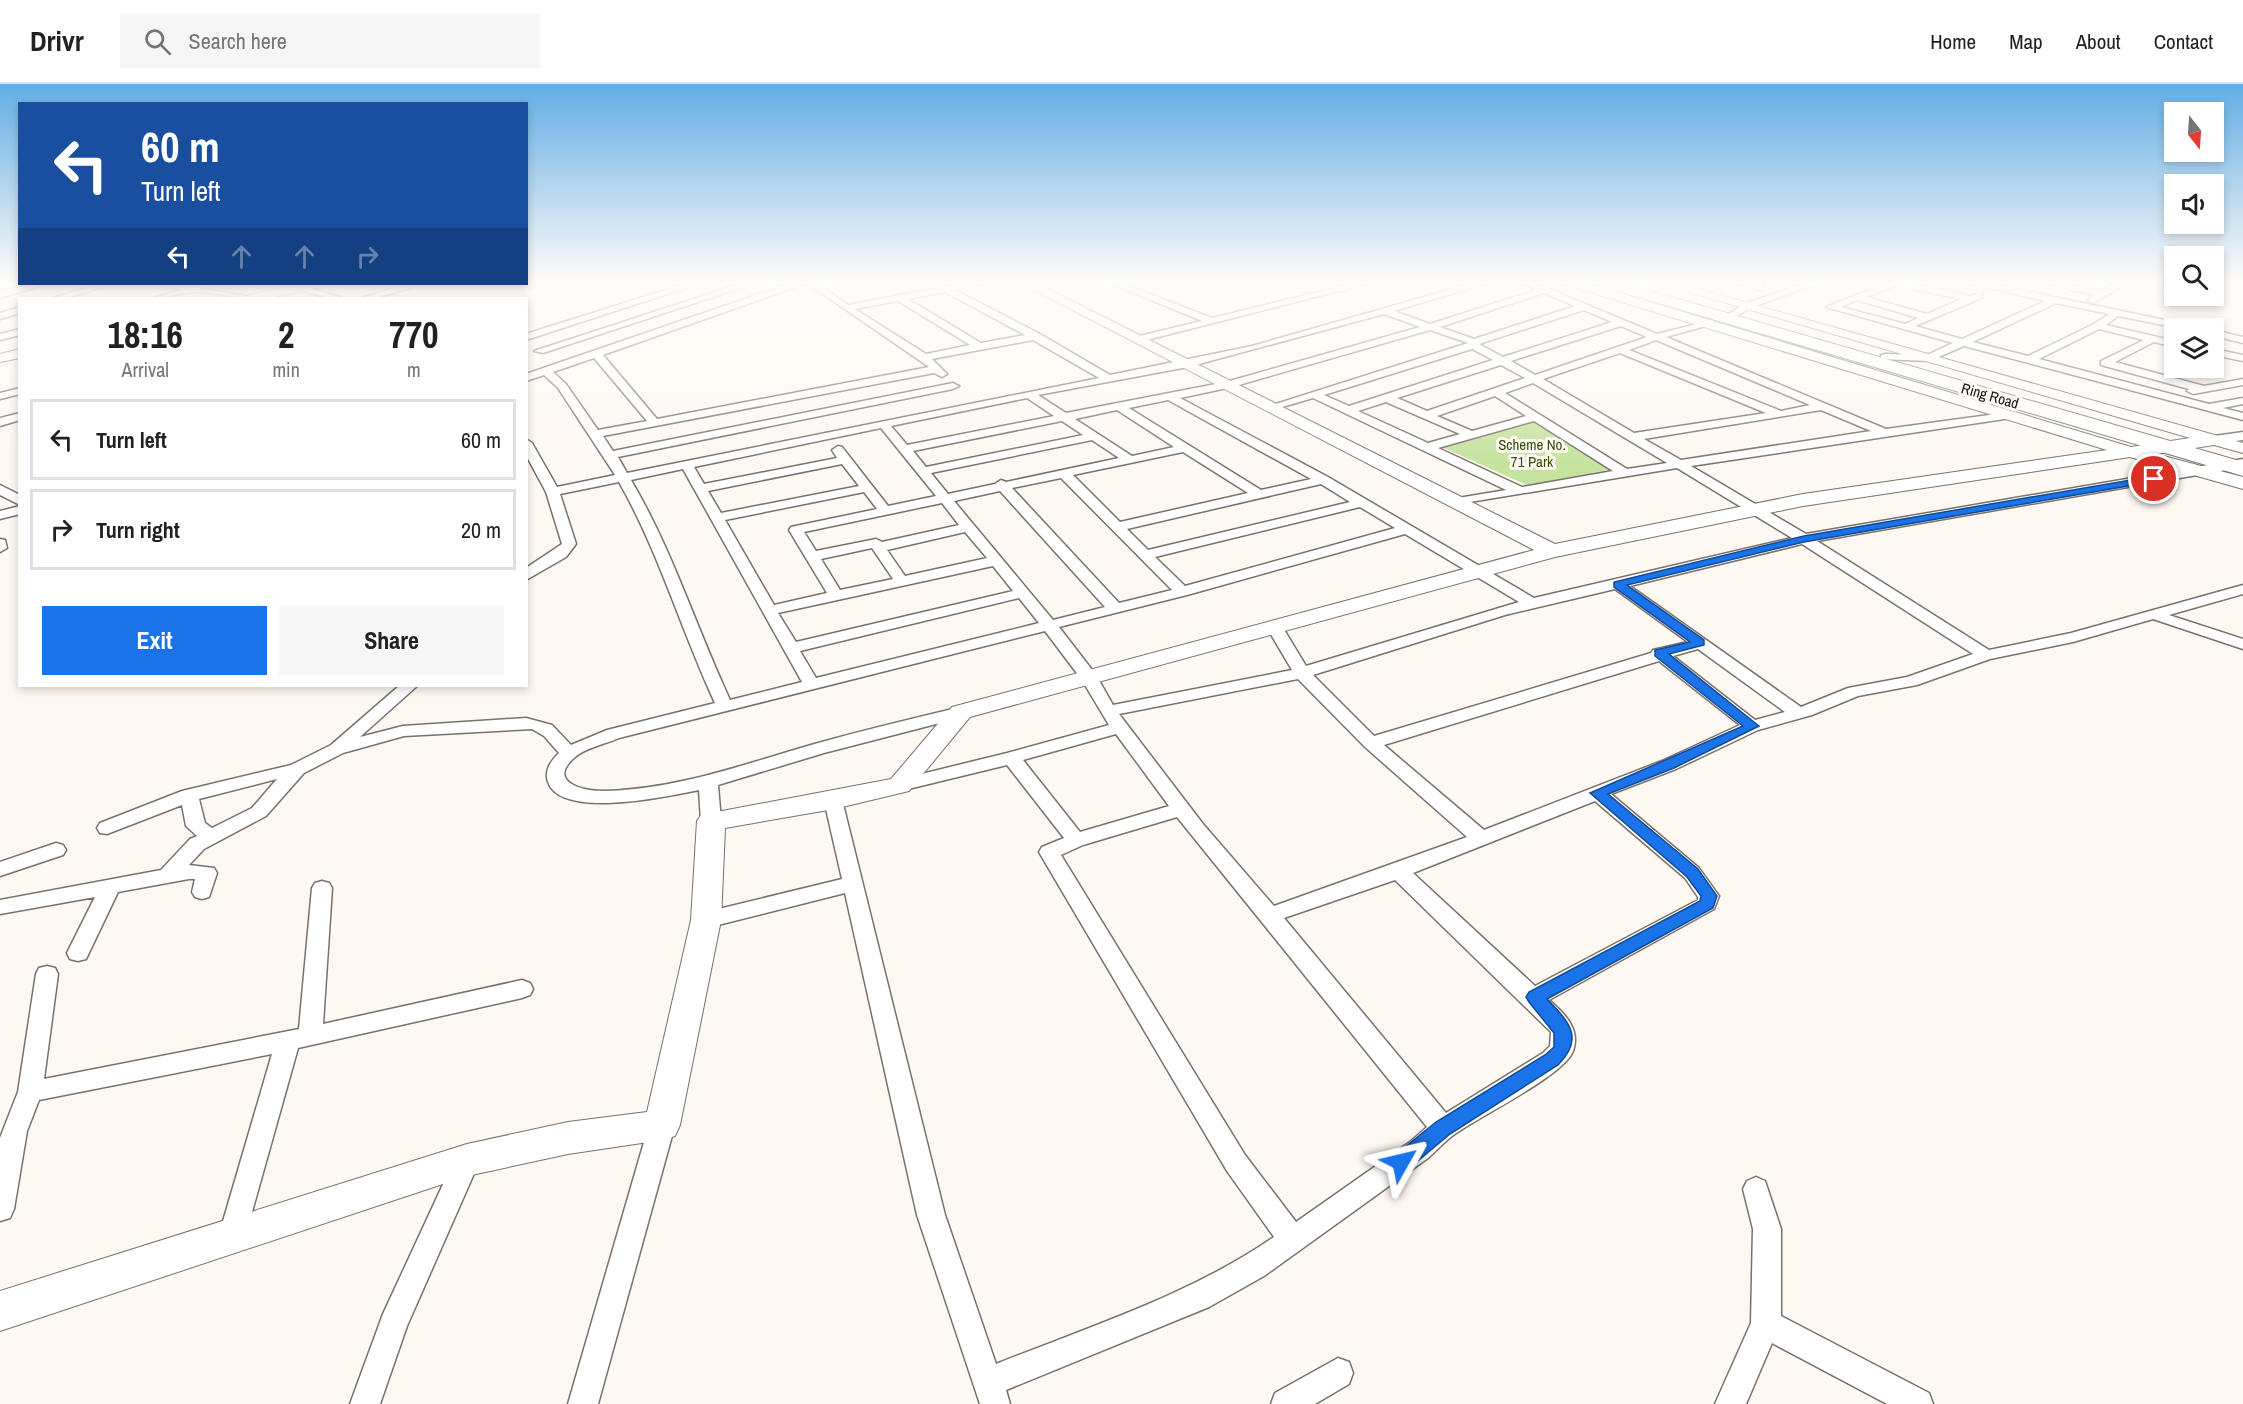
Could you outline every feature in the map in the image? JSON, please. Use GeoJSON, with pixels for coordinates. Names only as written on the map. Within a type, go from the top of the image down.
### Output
{"type":"FeatureCollection","features":[{"type":"Feature","properties":{"kind":"highway","name":"Ring Road"},"geometry":{"type":"LineString","coordinates":[[1809,343],[2163,447],[2240,464]]}},
{"type":"Feature","properties":{"kind":"highway","name":"Ring Road"},"geometry":{"type":"LineString","coordinates":[[1841,343],[2186,444],[2240,464]]}},
{"type":"Feature","properties":{"kind":"street"},"geometry":{"type":"LineString","coordinates":[[532,343],[610,454],[649,522],[697,647],[724,705]]}},
{"type":"Feature","properties":{"kind":"street"},"geometry":{"type":"LineString","coordinates":[[539,351],[566,343]]}},
{"type":"Feature","properties":{"kind":"street"},"geometry":{"type":"LineString","coordinates":[[528,377],[630,343]]}},
{"type":"Feature","properties":{"kind":"street"},"geometry":{"type":"LineString","coordinates":[[901,343],[924,357],[970,405]]}},
{"type":"Feature","properties":{"kind":"street"},"geometry":{"type":"LineString","coordinates":[[972,343],[978,346]]}},
{"type":"Feature","properties":{"kind":"street"},"geometry":{"type":"LineString","coordinates":[[924,357],[998,343]]}},
{"type":"Feature","properties":{"kind":"street"},"geometry":{"type":"LineString","coordinates":[[1047,343],[1110,380]]}},
{"type":"Feature","properties":{"kind":"street"},"geometry":{"type":"LineString","coordinates":[[1146,343],[1552,552]]}},
{"type":"Feature","properties":{"kind":"street"},"geometry":{"type":"LineString","coordinates":[[554,492],[970,405],[1188,364],[1267,343]]}},
{"type":"Feature","properties":{"kind":"street"},"geometry":{"type":"LineString","coordinates":[[904,450],[1064,416],[1228,385],[1376,343]]}},
{"type":"Feature","properties":{"kind":"street"},"geometry":{"type":"LineString","coordinates":[[1272,407],[1473,343],[1804,539],[1986,655]]}},
{"type":"Feature","properties":{"kind":"street"},"geometry":{"type":"LineString","coordinates":[[1349,410],[1562,343]]}},
{"type":"Feature","properties":{"kind":"street"},"geometry":{"type":"LineString","coordinates":[[1428,415],[1639,343]]}},
{"type":"Feature","properties":{"kind":"street"},"geometry":{"type":"LineString","coordinates":[[1670,343],[1884,432]]}},
{"type":"Feature","properties":{"kind":"street"},"geometry":{"type":"LineString","coordinates":[[1777,343],[2130,452],[2243,483]]}},
{"type":"Feature","properties":{"kind":"street"},"geometry":{"type":"LineString","coordinates":[[1868,343],[2243,448]]}},
{"type":"Feature","properties":{"kind":"street"},"geometry":{"type":"LineString","coordinates":[[1885,357],[1929,358],[1961,343]]}},
{"type":"Feature","properties":{"kind":"street"},"geometry":{"type":"LineString","coordinates":[[1964,343],[2243,417]]}},
{"type":"Feature","properties":{"kind":"street"},"geometry":{"type":"LineString","coordinates":[[2031,359],[2064,343]]}},
{"type":"Feature","properties":{"kind":"street"},"geometry":{"type":"LineString","coordinates":[[2146,343],[2105,363],[2204,389]]}},
{"type":"Feature","properties":{"kind":"street"},"geometry":{"type":"LineString","coordinates":[[1619,349],[1780,415]]}},
{"type":"Feature","properties":{"kind":"street"},"geometry":{"type":"LineString","coordinates":[[0,358],[18,354]]}},
{"type":"Feature","properties":{"kind":"street"},"geometry":{"type":"LineString","coordinates":[[597,354],[654,422]]}},
{"type":"Feature","properties":{"kind":"street"},"geometry":{"type":"LineString","coordinates":[[2224,354],[2243,358]]}},
{"type":"Feature","properties":{"kind":"street"},"geometry":{"type":"LineString","coordinates":[[0,367],[18,362]]}},
{"type":"Feature","properties":{"kind":"street"},"geometry":{"type":"LineString","coordinates":[[595,434],[937,369]]}},
{"type":"Feature","properties":{"kind":"street"},"geometry":{"type":"LineString","coordinates":[[2164,396],[2243,382]]}},
{"type":"Feature","properties":{"kind":"street"},"geometry":{"type":"LineString","coordinates":[[610,454],[953,386]]}},
{"type":"Feature","properties":{"kind":"street"},"geometry":{"type":"LineString","coordinates":[[0,396],[18,392]]}},
{"type":"Feature","properties":{"kind":"street"},"geometry":{"type":"LineString","coordinates":[[1496,392],[1623,472]]}},
{"type":"Feature","properties":{"kind":"street"},"geometry":{"type":"LineString","coordinates":[[1030,394],[1130,460]]}},
{"type":"Feature","properties":{"kind":"street"},"geometry":{"type":"LineString","coordinates":[[1313,394],[1520,491]]}},
{"type":"Feature","properties":{"kind":"street"},"geometry":{"type":"LineString","coordinates":[[1168,396],[1323,480],[1532,603]]}},
{"type":"Feature","properties":{"kind":"street"},"geometry":{"type":"LineString","coordinates":[[1386,398],[1468,434]]}},
{"type":"Feature","properties":{"kind":"street"},"geometry":{"type":"LineString","coordinates":[[2207,408],[2243,402]]}},
{"type":"Feature","properties":{"kind":"street"},"geometry":{"type":"LineString","coordinates":[[1118,406],[1260,495]]}},
{"type":"Feature","properties":{"kind":"street"},"geometry":{"type":"LineString","coordinates":[[1630,437],[1780,415],[1823,406]]}},
{"type":"Feature","properties":{"kind":"street"},"geometry":{"type":"LineString","coordinates":[[1457,502],[1623,472],[2011,415]]}},
{"type":"Feature","properties":{"kind":"street"},"geometry":{"type":"LineString","coordinates":[[0,422],[18,417]]}},
{"type":"Feature","properties":{"kind":"street"},"geometry":{"type":"LineString","coordinates":[[1425,448],[1468,434],[1536,417]]}},
{"type":"Feature","properties":{"kind":"street"},"geometry":{"type":"LineString","coordinates":[[883,423],[1048,624],[1090,679],[1114,719],[1181,809],[1443,1128]]}},
{"type":"Feature","properties":{"kind":"street"},"geometry":{"type":"LineString","coordinates":[[828,436],[885,511]]}},
{"type":"Feature","properties":{"kind":"street"},"geometry":{"type":"LineString","coordinates":[[924,471],[1096,436]]}},
{"type":"Feature","properties":{"kind":"street"},"geometry":{"type":"LineString","coordinates":[[1407,529],[1182,592],[613,734],[568,753],[558,765],[556,777],[559,786],[569,793],[600,797],[649,794],[708,782],[801,753],[1090,679],[1274,626],[1552,552],[1803,500],[2243,436]]}},
{"type":"Feature","properties":{"kind":"street"},"geometry":{"type":"LineString","coordinates":[[528,446],[554,492],[569,544],[565,551],[535,567],[528,574]]}},
{"type":"Feature","properties":{"kind":"street"},"geometry":{"type":"LineString","coordinates":[[836,596],[796,530],[944,500],[1001,484],[1185,448]]}},
{"type":"Feature","properties":{"kind":"street"},"geometry":{"type":"LineString","coordinates":[[717,518],[799,484],[844,460]]}},
{"type":"Feature","properties":{"kind":"street"},"geometry":{"type":"LineString","coordinates":[[711,820],[834,800],[1011,758],[1114,719],[1302,673],[1577,591],[1618,584],[1804,539],[2240,464]]}},
{"type":"Feature","properties":{"kind":"street"},"geometry":{"type":"LineString","coordinates":[[687,466],[812,685]]}},
{"type":"Feature","properties":{"kind":"street"},"geometry":{"type":"LineString","coordinates":[[1063,473],[1182,592]]}},
{"type":"Feature","properties":{"kind":"street"},"geometry":{"type":"LineString","coordinates":[[1117,527],[1323,480]]}},
{"type":"Feature","properties":{"kind":"street"},"geometry":{"type":"LineString","coordinates":[[701,488],[799,484],[866,488]]}},
{"type":"Feature","properties":{"kind":"street"},"geometry":{"type":"LineString","coordinates":[[1001,484],[1115,608]]}},
{"type":"Feature","properties":{"kind":"street"},"geometry":{"type":"LineString","coordinates":[[0,489],[18,500]]}},
{"type":"Feature","properties":{"kind":"street"},"geometry":{"type":"LineString","coordinates":[[1144,555],[1361,503]]}},
{"type":"Feature","properties":{"kind":"street"},"geometry":{"type":"LineString","coordinates":[[0,515],[18,510]]}},
{"type":"Feature","properties":{"kind":"street"},"geometry":{"type":"LineString","coordinates":[[880,547],[967,526]]}},
{"type":"Feature","properties":{"kind":"street"},"geometry":{"type":"LineString","coordinates":[[0,543],[0,548]]}},
{"type":"Feature","properties":{"kind":"street"},"geometry":{"type":"LineString","coordinates":[[813,556],[876,543],[902,582]]}},
{"type":"Feature","properties":{"kind":"street"},"geometry":{"type":"LineString","coordinates":[[770,610],[995,561]]}},
{"type":"Feature","properties":{"kind":"street"},"geometry":{"type":"LineString","coordinates":[[1618,584],[1798,713]]}},
{"type":"Feature","properties":{"kind":"street"},"geometry":{"type":"LineString","coordinates":[[1270,915],[1482,839],[1669,765],[1752,726],[1798,713],[1854,692],[1911,681],[1986,655],[2073,637],[2243,589]]}},
{"type":"Feature","properties":{"kind":"street"},"geometry":{"type":"LineString","coordinates":[[791,648],[1022,593]]}},
{"type":"Feature","properties":{"kind":"street"},"geometry":{"type":"LineString","coordinates":[[2152,614],[2243,644]]}},
{"type":"Feature","properties":{"kind":"street"},"geometry":{"type":"LineString","coordinates":[[1274,626],[1302,673],[1371,743],[1482,839]]}},
{"type":"Feature","properties":{"kind":"street"},"geometry":{"type":"LineString","coordinates":[[1371,743],[1659,653],[1700,643]]}},
{"type":"Feature","properties":{"kind":"street"},"geometry":{"type":"LineString","coordinates":[[1659,653],[1752,726]]}},
{"type":"Feature","properties":{"kind":"street"},"geometry":{"type":"LineString","coordinates":[[330,752],[408,687]]}},
{"type":"Feature","properties":{"kind":"street"},"geometry":{"type":"LineString","coordinates":[[900,785],[961,712]]}},
{"type":"Feature","properties":{"kind":"street"},"geometry":{"type":"LineString","coordinates":[[107,828],[189,795],[297,769],[330,752],[403,731],[526,723],[542,725],[553,730],[568,753]]}},
{"type":"Feature","properties":{"kind":"street"},"geometry":{"type":"LineString","coordinates":[[1011,758],[1076,840]]}},
{"type":"Feature","properties":{"kind":"street"},"geometry":{"type":"LineString","coordinates":[[174,868],[204,840],[259,812],[297,769]]}},
{"type":"Feature","properties":{"kind":"street"},"geometry":{"type":"LineString","coordinates":[[583,1404],[662,1125],[706,920],[711,820],[708,782]]}},
{"type":"Feature","properties":{"kind":"street"},"geometry":{"type":"LineString","coordinates":[[1535,997],[1707,904],[1709,896],[1692,873],[1598,793]]}},
{"type":"Feature","properties":{"kind":"street"},"geometry":{"type":"LineString","coordinates":[[189,795],[196,826],[204,840]]}},
{"type":"Feature","properties":{"kind":"street"},"geometry":{"type":"LineString","coordinates":[[834,800],[931,1215],[991,1394],[1199,1297],[1254,1267],[1419,1150],[1443,1128],[1552,1060],[1562,1049],[1563,1032],[1556,1020],[1535,997],[1498,966],[1398,871]]}},
{"type":"Feature","properties":{"kind":"street"},"geometry":{"type":"LineString","coordinates":[[1181,809],[1076,840],[1049,852],[1236,1163],[1292,1239]]}},
{"type":"Feature","properties":{"kind":"street"},"geometry":{"type":"LineString","coordinates":[[0,868],[56,850]]}},
{"type":"Feature","properties":{"kind":"street"},"geometry":{"type":"LineString","coordinates":[[0,907],[111,886],[174,868],[207,873],[202,892]]}},
{"type":"Feature","properties":{"kind":"street"},"geometry":{"type":"LineString","coordinates":[[706,920],[853,884]]}},
{"type":"Feature","properties":{"kind":"street"},"geometry":{"type":"LineString","coordinates":[[78,953],[111,886]]}},
{"type":"Feature","properties":{"kind":"street"},"geometry":{"type":"LineString","coordinates":[[233,1235],[299,1038],[322,888]]}},
{"type":"Feature","properties":{"kind":"street"},"geometry":{"type":"LineString","coordinates":[[0,1209],[14,1131],[30,1092],[47,974]]}},
{"type":"Feature","properties":{"kind":"street"},"geometry":{"type":"LineString","coordinates":[[30,1092],[299,1038],[522,989]]}},
{"type":"Feature","properties":{"kind":"street"},"geometry":{"type":"LineString","coordinates":[[0,1311],[467,1160],[568,1138],[662,1125]]}},
{"type":"Feature","properties":{"kind":"street"},"geometry":{"type":"LineString","coordinates":[[365,1404],[393,1324],[467,1160]]}},
{"type":"Feature","properties":{"kind":"street"},"geometry":{"type":"LineString","coordinates":[[1730,1404],[1766,1324],[1767,1229],[1756,1189]]}},
{"type":"Feature","properties":{"kind":"street"},"geometry":{"type":"LineString","coordinates":[[1766,1324],[1918,1404]]}},
{"type":"Feature","properties":{"kind":"street"},"geometry":{"type":"LineString","coordinates":[[1286,1404],[1338,1373]]}},
{"type":"Feature","properties":{"kind":"green space","name":"Scheme No. 71 Park"},"geometry":{"type":"Polygon","coordinates":[[[1535,420],[1612,469],[1529,486],[1442,447],[1535,420]]]}},
{"type":"Feature","properties":{"kind":"route"},"geometry":{"type":"LineString","coordinates":[[1401,1162],[1419,1150],[1443,1128],[1552,1060],[1562,1049],[1563,1032],[1556,1020],[1535,997],[1701,910],[1707,904],[1709,896],[1692,873],[1598,793],[1669,765],[1752,726],[1659,653],[1700,643],[1618,584],[1804,539],[2154,479]]}}]}
